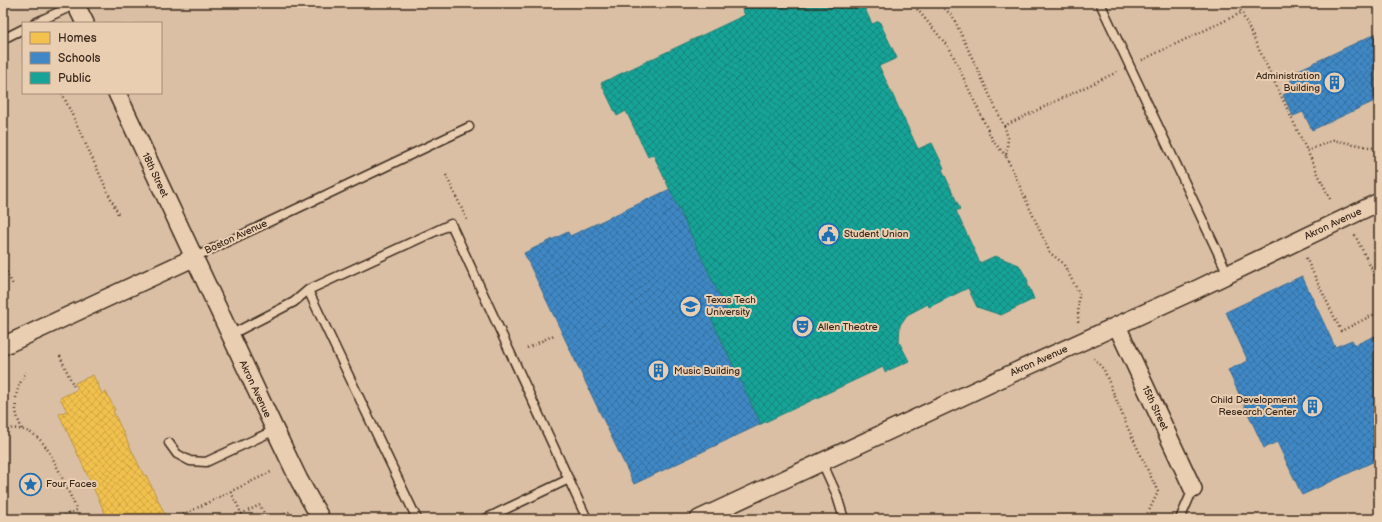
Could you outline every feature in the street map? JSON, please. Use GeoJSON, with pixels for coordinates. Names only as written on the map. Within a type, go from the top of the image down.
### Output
{"type":"FeatureCollection","features":[{"type":"Feature","properties":{"kind":"street"},"geometry":{"type":"LineString","coordinates":[[76,3],[85,22]]}},
{"type":"Feature","properties":{"kind":"street","name":"18th Street"},"geometry":{"type":"LineString","coordinates":[[117,94],[193,258]]}},
{"type":"Feature","properties":{"kind":"street","name":"Akron Avenue"},"geometry":{"type":"LineString","coordinates":[[699,519],[1117,326],[1379,202]]}},
{"type":"Feature","properties":{"kind":"street","name":"Akron Avenue"},"geometry":{"type":"LineString","coordinates":[[193,258],[299,480],[321,519]]}},
{"type":"Feature","properties":{"kind":"street","name":"Boston Avenue"},"geometry":{"type":"LineString","coordinates":[[3,346],[193,258]]}},
{"type":"Feature","properties":{"kind":"street","name":"15th Street"},"geometry":{"type":"LineString","coordinates":[[1117,326],[1193,489]]}},
{"type":"Feature","properties":{"kind":"lane"},"geometry":{"type":"LineString","coordinates":[[37,22],[76,3]]}},
{"type":"Feature","properties":{"kind":"lane"},"geometry":{"type":"LineString","coordinates":[[1100,3],[1228,274]]}},
{"type":"Feature","properties":{"kind":"lane"},"geometry":{"type":"LineString","coordinates":[[3,39],[22,30]]}},
{"type":"Feature","properties":{"kind":"lane","name":"Boston Avenue"},"geometry":{"type":"LineString","coordinates":[[193,258],[469,127]]}},
{"type":"Feature","properties":{"kind":"lane"},"geometry":{"type":"LineString","coordinates":[[230,335],[294,302],[308,290],[451,224],[587,519]]}},
{"type":"Feature","properties":{"kind":"lane"},"geometry":{"type":"LineString","coordinates":[[308,290],[417,519]]}},
{"type":"Feature","properties":{"kind":"lane"},"geometry":{"type":"LineString","coordinates":[[168,443],[178,454],[190,462],[206,462],[275,430]]}},
{"type":"Feature","properties":{"kind":"lane"},"geometry":{"type":"LineString","coordinates":[[822,462],[836,493],[844,519]]}},
{"type":"Feature","properties":{"kind":"lane"},"geometry":{"type":"LineString","coordinates":[[485,519],[569,479]]}},
{"type":"Feature","properties":{"kind":"lane"},"geometry":{"type":"LineString","coordinates":[[1180,519],[1193,489]]}},
{"type":"Feature","properties":{"kind":"path"},"geometry":{"type":"LineString","coordinates":[[912,3],[950,49],[993,141],[1006,156],[1050,252],[1063,263],[1079,293],[1078,322]]}},
{"type":"Feature","properties":{"kind":"path"},"geometry":{"type":"LineString","coordinates":[[939,3],[953,17],[1005,128],[1008,138],[1006,156]]}},
{"type":"Feature","properties":{"kind":"path"},"geometry":{"type":"LineString","coordinates":[[1237,3],[1330,199]]}},
{"type":"Feature","properties":{"kind":"path"},"geometry":{"type":"LineString","coordinates":[[62,94],[119,216]]}},
{"type":"Feature","properties":{"kind":"path"},"geometry":{"type":"LineString","coordinates":[[1307,151],[1333,140],[1379,149]]}},
{"type":"Feature","properties":{"kind":"path"},"geometry":{"type":"LineString","coordinates":[[446,175],[468,222]]}},
{"type":"Feature","properties":{"kind":"path"},"geometry":{"type":"LineString","coordinates":[[1355,235],[1379,284]]}},
{"type":"Feature","properties":{"kind":"path"},"geometry":{"type":"LineString","coordinates":[[1306,258],[1341,331],[1379,312]]}},
{"type":"Feature","properties":{"kind":"path"},"geometry":{"type":"LineString","coordinates":[[3,265],[13,286]]}},
{"type":"Feature","properties":{"kind":"path"},"geometry":{"type":"LineString","coordinates":[[1370,268],[1379,265]]}},
{"type":"Feature","properties":{"kind":"path"},"geometry":{"type":"LineString","coordinates":[[527,348],[554,335]]}},
{"type":"Feature","properties":{"kind":"path"},"geometry":{"type":"LineString","coordinates":[[60,356],[74,387]]}},
{"type":"Feature","properties":{"kind":"path"},"geometry":{"type":"LineString","coordinates":[[1094,358],[1096,363],[1104,370],[1127,426],[1158,492],[1145,519]]}},
{"type":"Feature","properties":{"kind":"path"},"geometry":{"type":"LineString","coordinates":[[22,429],[17,419],[15,402],[19,383],[26,372]]}},
{"type":"Feature","properties":{"kind":"path"},"geometry":{"type":"LineString","coordinates":[[3,429],[22,429],[39,438],[48,448],[77,510],[57,519]]}},
{"type":"Feature","properties":{"kind":"path"},"geometry":{"type":"LineString","coordinates":[[176,518],[273,471]]}},
{"type":"Feature","properties":{"kind":"path"},"geometry":{"type":"LineString","coordinates":[[231,492],[244,519]]}},
{"type":"Feature","properties":{"kind":"path"},"geometry":{"type":"LineString","coordinates":[[241,514],[260,505],[267,519]]}},
{"type":"Feature","properties":{"kind":"path"},"geometry":{"type":"LineString","coordinates":[[274,519],[291,511]]}},
{"type":"Feature","properties":{"kind":"path"},"geometry":{"type":"LineString","coordinates":[[801,519],[806,519]]}},
{"type":"Feature","properties":{"kind":"shaded area","name":"Texas Tech University"},"geometry":{"type":"Polygon","coordinates":[[[3,3],[1379,3],[1379,519],[3,519],[3,3]]]}},
{"type":"Feature","properties":{"kind":"building: Homes"},"geometry":{"type":"Polygon","coordinates":[[[93,375],[102,394],[106,392],[115,410],[113,411],[144,476],[146,475],[167,519],[92,519],[105,513],[59,414],[67,411],[60,398],[78,389],[75,383],[93,375]]]}},
{"type":"Feature","properties":{"kind":"building: Schools","name":"Administration Building"},"geometry":{"type":"Polygon","coordinates":[[[1379,32],[1379,99],[1312,130],[1303,112],[1293,116],[1283,95],[1295,89],[1288,75],[1379,32]]]}},
{"type":"Feature","properties":{"kind":"building: Schools","name":"Music Building"},"geometry":{"type":"Polygon","coordinates":[[[670,189],[727,311],[711,318],[761,424],[634,484],[524,253],[568,232],[570,236],[670,189]]]}},
{"type":"Feature","properties":{"kind":"building: Schools","name":"Child Development Research Center"},"geometry":{"type":"Polygon","coordinates":[[[1302,276],[1335,347],[1352,340],[1355,345],[1379,334],[1379,459],[1302,495],[1277,442],[1264,448],[1228,370],[1248,361],[1226,312],[1302,276]]]}},
{"type":"Feature","properties":{"kind":"building: Public","name":"Student Union"},"geometry":{"type":"Polygon","coordinates":[[[755,3],[862,3],[872,24],[879,21],[897,58],[879,66],[918,149],[932,143],[944,168],[942,169],[960,209],[956,211],[980,263],[995,256],[1019,265],[1028,281],[1027,289],[1029,287],[1034,299],[1001,315],[977,307],[968,288],[929,307],[928,304],[907,315],[900,325],[899,342],[909,361],[885,372],[883,367],[761,424],[711,318],[727,311],[653,154],[648,157],[626,111],[617,116],[601,83],[745,15],[742,9],[755,3]]]}},
{"type":"Feature","properties":{"kind":"place","name":"Administration Building"},"geometry":{"type":"Point","coordinates":[1335,82]}},
{"type":"Feature","properties":{"kind":"place","name":"Student Union"},"geometry":{"type":"Point","coordinates":[828,234]}},
{"type":"Feature","properties":{"kind":"place","name":"Texas Tech University"},"geometry":{"type":"Point","coordinates":[691,306]}},
{"type":"Feature","properties":{"kind":"place","name":"Allen Theatre"},"geometry":{"type":"Point","coordinates":[802,327]}},
{"type":"Feature","properties":{"kind":"place","name":"Music Building"},"geometry":{"type":"Point","coordinates":[658,371]}},
{"type":"Feature","properties":{"kind":"place","name":"Child Development Research Center"},"geometry":{"type":"Point","coordinates":[1312,406]}},
{"type":"Feature","properties":{"kind":"place","name":"Four Faces"},"geometry":{"type":"Point","coordinates":[31,484]}}]}
